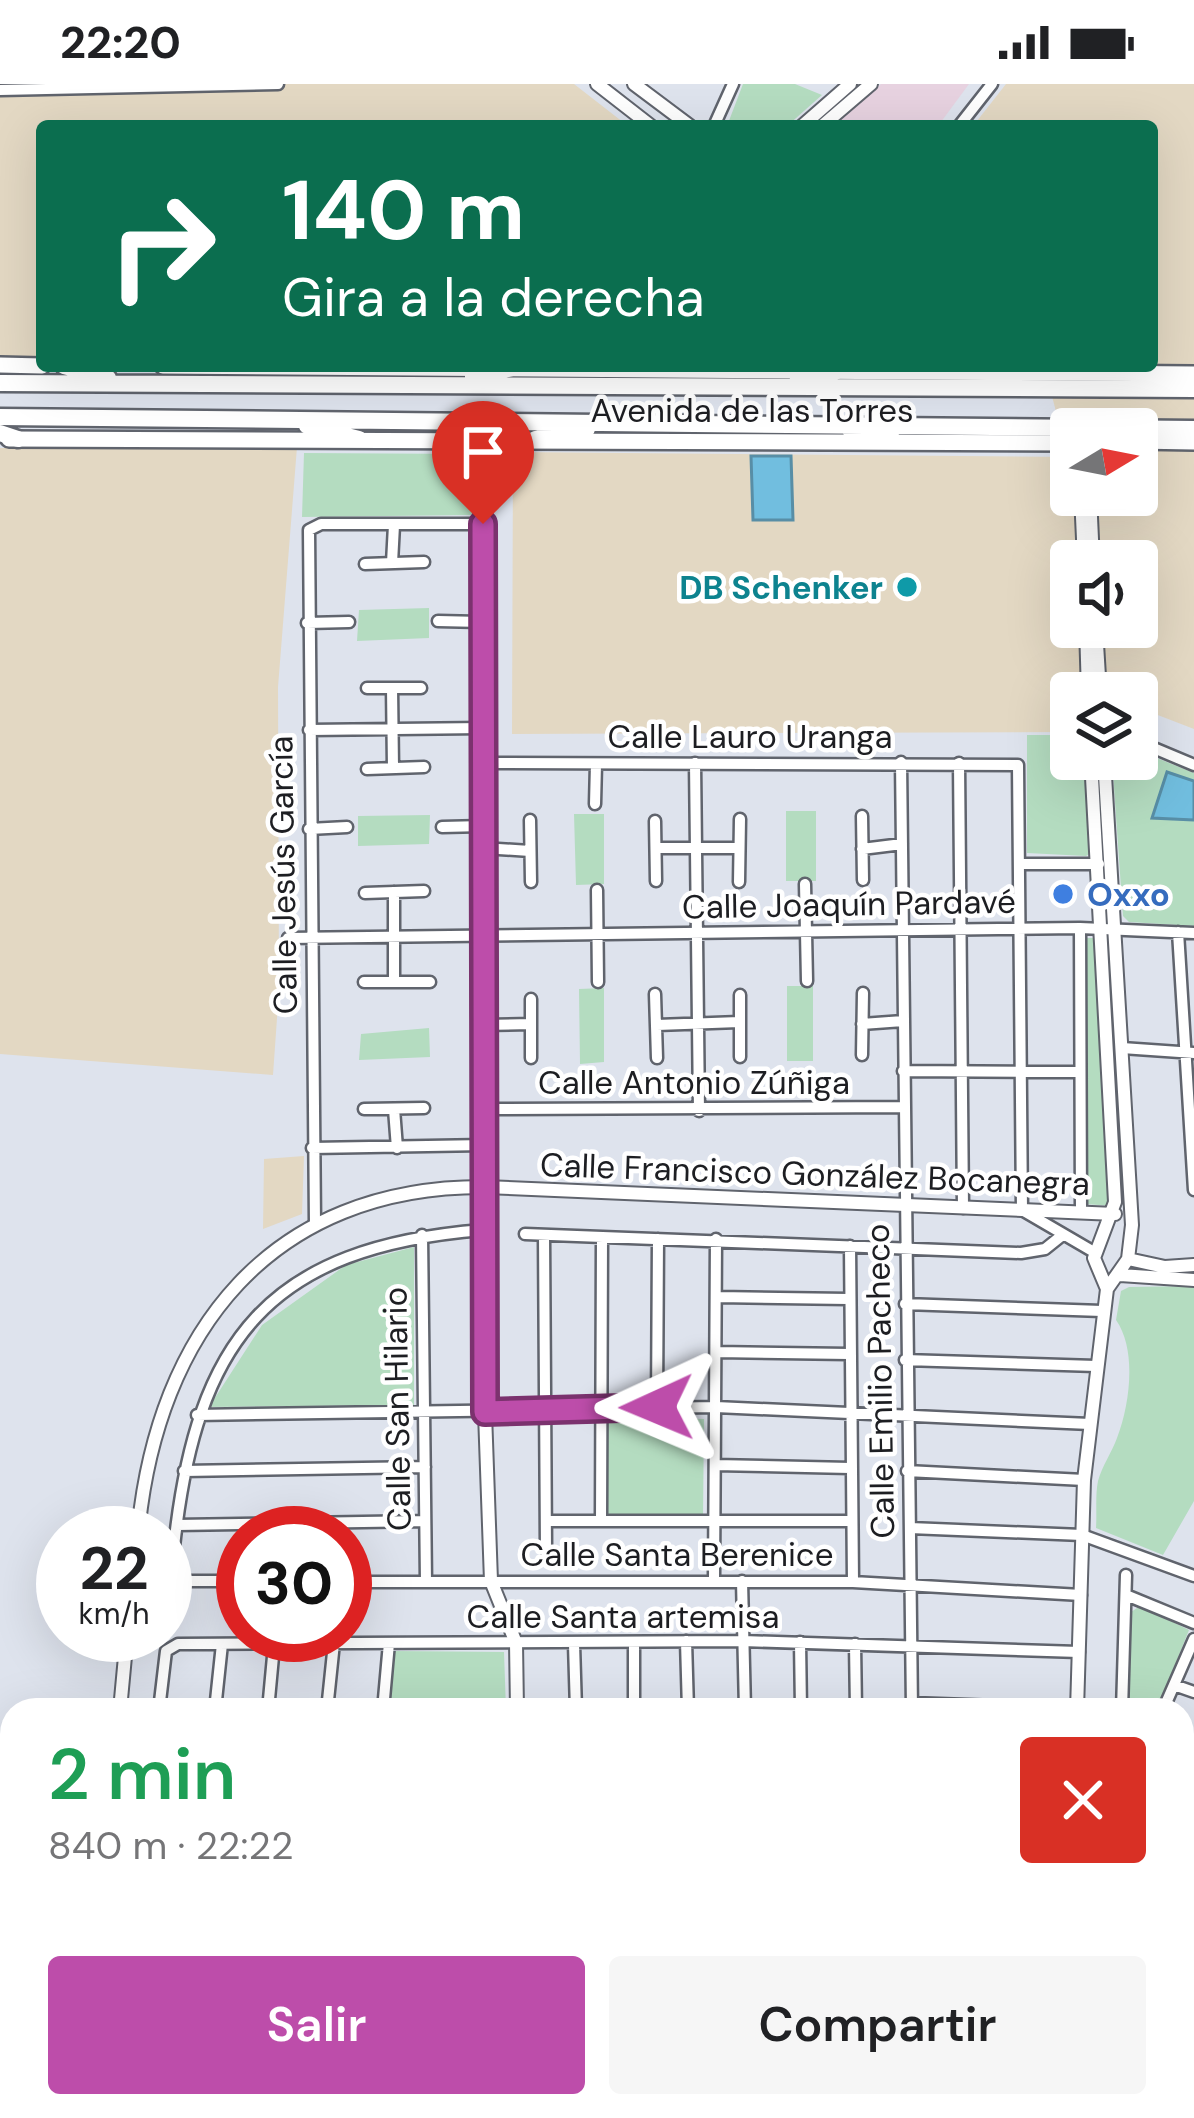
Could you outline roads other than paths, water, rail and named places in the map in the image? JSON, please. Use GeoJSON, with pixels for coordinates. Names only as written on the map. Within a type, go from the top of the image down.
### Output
{"type":"FeatureCollection","features":[{"type":"Feature","properties":{"kind":"highway"},"geometry":{"type":"LineString","coordinates":[[87,372],[132,384]]}},
{"type":"Feature","properties":{"kind":"highway"},"geometry":{"type":"LineString","coordinates":[[448,385],[490,372]]}},
{"type":"Feature","properties":{"kind":"highway"},"geometry":{"type":"LineString","coordinates":[[772,388],[840,372]]}},
{"type":"Feature","properties":{"kind":"highway"},"geometry":{"type":"LineString","coordinates":[[1154,374],[1194,388]]}},
{"type":"Feature","properties":{"kind":"highway","name":"Avenida de las Torres"},"geometry":{"type":"LineString","coordinates":[[0,383],[1194,388]]}},
{"type":"Feature","properties":{"kind":"highway"},"geometry":{"type":"LineString","coordinates":[[244,419],[240,399],[251,383]]}},
{"type":"Feature","properties":{"kind":"highway"},"geometry":{"type":"LineString","coordinates":[[184,417],[193,403],[191,384]]}},
{"type":"Feature","properties":{"kind":"highway"},"geometry":{"type":"LineString","coordinates":[[480,419],[489,397],[560,386]]}},
{"type":"Feature","properties":{"kind":"highway"},"geometry":{"type":"LineString","coordinates":[[666,421],[676,407],[670,386]]}},
{"type":"Feature","properties":{"kind":"highway"},"geometry":{"type":"LineString","coordinates":[[698,422],[696,405],[705,387]]}},
{"type":"Feature","properties":{"kind":"highway","name":"Avenida de las Torres"},"geometry":{"type":"LineString","coordinates":[[0,417],[820,423],[1190,434]]}},
{"type":"Feature","properties":{"kind":"highway"},"geometry":{"type":"LineString","coordinates":[[277,418],[359,439]]}},
{"type":"Feature","properties":{"kind":"highway"},"geometry":{"type":"LineString","coordinates":[[535,439],[614,423]]}},
{"type":"Feature","properties":{"kind":"highway"},"geometry":{"type":"LineString","coordinates":[[820,423],[894,441]]}},
{"type":"Feature","properties":{"kind":"highway"},"geometry":{"type":"LineString","coordinates":[[1158,438],[1190,434]]}},
{"type":"Feature","properties":{"kind":"main road"},"geometry":{"type":"LineString","coordinates":[[0,365],[36,365]]}},
{"type":"Feature","properties":{"kind":"main road","name":"Avenida de las Torres"},"geometry":{"type":"LineString","coordinates":[[1091,372],[1194,374]]}},
{"type":"Feature","properties":{"kind":"main road","name":"Avenida de las Torres"},"geometry":{"type":"LineString","coordinates":[[6,436],[1050,443]]}},
{"type":"Feature","properties":{"kind":"street"},"geometry":{"type":"LineString","coordinates":[[0,90],[278,84]]}},
{"type":"Feature","properties":{"kind":"street"},"geometry":{"type":"LineString","coordinates":[[597,84],[643,120]]}},
{"type":"Feature","properties":{"kind":"street"},"geometry":{"type":"LineString","coordinates":[[634,84],[682,120]]}},
{"type":"Feature","properties":{"kind":"street"},"geometry":{"type":"LineString","coordinates":[[717,120],[733,84]]}},
{"type":"Feature","properties":{"kind":"street"},"geometry":{"type":"LineString","coordinates":[[809,120],[850,84]]}},
{"type":"Feature","properties":{"kind":"street"},"geometry":{"type":"LineString","coordinates":[[829,120],[872,84]]}},
{"type":"Feature","properties":{"kind":"street"},"geometry":{"type":"LineString","coordinates":[[964,120],[992,84]]}},
{"type":"Feature","properties":{"kind":"street"},"geometry":{"type":"LineString","coordinates":[[480,439],[485,1412],[490,1581],[516,1643],[517,1698]]}},
{"type":"Feature","properties":{"kind":"street"},"geometry":{"type":"LineString","coordinates":[[392,563],[394,525],[483,524]]}},
{"type":"Feature","properties":{"kind":"street","name":"Calle Jesús García"},"geometry":{"type":"LineString","coordinates":[[315,1223],[310,527],[394,525]]}},
{"type":"Feature","properties":{"kind":"street"},"geometry":{"type":"LineString","coordinates":[[365,564],[424,562]]}},
{"type":"Feature","properties":{"kind":"street"},"geometry":{"type":"LineString","coordinates":[[438,621],[482,622]]}},
{"type":"Feature","properties":{"kind":"street"},"geometry":{"type":"LineString","coordinates":[[308,622],[349,622]]}},
{"type":"Feature","properties":{"kind":"street"},"geometry":{"type":"LineString","coordinates":[[367,688],[421,688]]}},
{"type":"Feature","properties":{"kind":"street"},"geometry":{"type":"LineString","coordinates":[[392,688],[393,768]]}},
{"type":"Feature","properties":{"kind":"street"},"geometry":{"type":"LineString","coordinates":[[309,730],[483,728]]}},
{"type":"Feature","properties":{"kind":"street"},"geometry":{"type":"LineString","coordinates":[[1158,750],[1194,765]]}},
{"type":"Feature","properties":{"kind":"street","name":"Calle Emilio Pacheco"},"geometry":{"type":"LineString","coordinates":[[901,762],[912,1698]]}},
{"type":"Feature","properties":{"kind":"street","name":"Calle Lauro Uranga"},"geometry":{"type":"LineString","coordinates":[[483,763],[1018,765],[1020,864]]}},
{"type":"Feature","properties":{"kind":"street"},"geometry":{"type":"LineString","coordinates":[[695,763],[699,1111]]}},
{"type":"Feature","properties":{"kind":"street"},"geometry":{"type":"LineString","coordinates":[[959,763],[963,1208]]}},
{"type":"Feature","properties":{"kind":"street"},"geometry":{"type":"LineString","coordinates":[[595,804],[596,764]]}},
{"type":"Feature","properties":{"kind":"street"},"geometry":{"type":"LineString","coordinates":[[368,769],[424,767]]}},
{"type":"Feature","properties":{"kind":"street"},"geometry":{"type":"LineString","coordinates":[[1077,1698],[1084,1480],[1102,1311],[1107,1289],[1120,1275],[1129,1252],[1122,1048],[1093,780]]}},
{"type":"Feature","properties":{"kind":"street"},"geometry":{"type":"LineString","coordinates":[[1094,1252],[1115,1214],[1104,780]]}},
{"type":"Feature","properties":{"kind":"street"},"geometry":{"type":"LineString","coordinates":[[862,816],[863,880]]}},
{"type":"Feature","properties":{"kind":"street"},"geometry":{"type":"LineString","coordinates":[[739,882],[740,819]]}},
{"type":"Feature","properties":{"kind":"street"},"geometry":{"type":"LineString","coordinates":[[530,820],[531,883]]}},
{"type":"Feature","properties":{"kind":"street"},"geometry":{"type":"LineString","coordinates":[[656,821],[656,881]]}},
{"type":"Feature","properties":{"kind":"street"},"geometry":{"type":"LineString","coordinates":[[442,827],[483,826]]}},
{"type":"Feature","properties":{"kind":"street"},"geometry":{"type":"LineString","coordinates":[[309,829],[347,827]]}},
{"type":"Feature","properties":{"kind":"street"},"geometry":{"type":"LineString","coordinates":[[862,849],[902,844]]}},
{"type":"Feature","properties":{"kind":"street"},"geometry":{"type":"LineString","coordinates":[[483,848],[530,851]]}},
{"type":"Feature","properties":{"kind":"street"},"geometry":{"type":"LineString","coordinates":[[656,848],[738,848]]}},
{"type":"Feature","properties":{"kind":"street"},"geometry":{"type":"LineString","coordinates":[[1099,864],[1020,864],[1022,1210],[1060,1237],[1094,1252],[1107,1289]]}},
{"type":"Feature","properties":{"kind":"street"},"geometry":{"type":"LineString","coordinates":[[805,884],[807,981]]}},
{"type":"Feature","properties":{"kind":"street"},"geometry":{"type":"LineString","coordinates":[[597,890],[598,982]]}},
{"type":"Feature","properties":{"kind":"street"},"geometry":{"type":"LineString","coordinates":[[364,893],[424,891]]}},
{"type":"Feature","properties":{"kind":"street"},"geometry":{"type":"LineString","coordinates":[[394,892],[394,981]]}},
{"type":"Feature","properties":{"kind":"street","name":"Calle Joaquín Pardavé"},"geometry":{"type":"LineString","coordinates":[[288,938],[1021,928],[1194,933]]}},
{"type":"Feature","properties":{"kind":"street"},"geometry":{"type":"LineString","coordinates":[[1080,928],[1081,1212]]}},
{"type":"Feature","properties":{"kind":"street"},"geometry":{"type":"LineString","coordinates":[[1178,932],[1187,995],[1194,1190]]}},
{"type":"Feature","properties":{"kind":"street"},"geometry":{"type":"LineString","coordinates":[[364,982],[430,982]]}},
{"type":"Feature","properties":{"kind":"street"},"geometry":{"type":"LineString","coordinates":[[862,1054],[863,993]]}},
{"type":"Feature","properties":{"kind":"street"},"geometry":{"type":"LineString","coordinates":[[655,994],[657,1058]]}},
{"type":"Feature","properties":{"kind":"street"},"geometry":{"type":"LineString","coordinates":[[740,995],[740,1057]]}},
{"type":"Feature","properties":{"kind":"street"},"geometry":{"type":"LineString","coordinates":[[531,999],[531,1058]]}},
{"type":"Feature","properties":{"kind":"street"},"geometry":{"type":"LineString","coordinates":[[656,1025],[739,1022]]}},
{"type":"Feature","properties":{"kind":"street"},"geometry":{"type":"LineString","coordinates":[[862,1024],[903,1022]]}},
{"type":"Feature","properties":{"kind":"street"},"geometry":{"type":"LineString","coordinates":[[483,1025],[531,1024]]}},
{"type":"Feature","properties":{"kind":"street"},"geometry":{"type":"LineString","coordinates":[[1122,1048],[1189,1053]]}},
{"type":"Feature","properties":{"kind":"street"},"geometry":{"type":"LineString","coordinates":[[903,1071],[1080,1072]]}},
{"type":"Feature","properties":{"kind":"street","name":"Calle Antonio Zúñiga"},"geometry":{"type":"LineString","coordinates":[[484,1109],[903,1107]]}},
{"type":"Feature","properties":{"kind":"street"},"geometry":{"type":"LineString","coordinates":[[394,1108],[397,1148]]}},
{"type":"Feature","properties":{"kind":"street"},"geometry":{"type":"LineString","coordinates":[[364,1109],[424,1108]]}},
{"type":"Feature","properties":{"kind":"street"},"geometry":{"type":"LineString","coordinates":[[312,1148],[485,1145]]}},
{"type":"Feature","properties":{"kind":"street","name":"Calle Francisco González Bocanegra"},"geometry":{"type":"LineString","coordinates":[[142,1506],[155,1430],[185,1355],[227,1297],[315,1223],[406,1192],[484,1187],[1115,1214]]}},
{"type":"Feature","properties":{"kind":"street"},"geometry":{"type":"LineString","coordinates":[[179,1506],[196,1415],[230,1351],[301,1280],[382,1243],[484,1230]]}},
{"type":"Feature","properties":{"kind":"street"},"geometry":{"type":"LineString","coordinates":[[525,1234],[1021,1252],[1045,1249],[1060,1237]]}},
{"type":"Feature","properties":{"kind":"street"},"geometry":{"type":"LineString","coordinates":[[1106,1234],[1129,1252],[1165,1267],[1194,1265]]}},
{"type":"Feature","properties":{"kind":"street","name":"Calle San Hilario"},"geometry":{"type":"LineString","coordinates":[[422,1235],[426,1582]]}},
{"type":"Feature","properties":{"kind":"street"},"geometry":{"type":"LineString","coordinates":[[544,1235],[546,1550]]}},
{"type":"Feature","properties":{"kind":"street"},"geometry":{"type":"LineString","coordinates":[[601,1521],[602,1237]]}},
{"type":"Feature","properties":{"kind":"street"},"geometry":{"type":"LineString","coordinates":[[657,1407],[658,1239]]}},
{"type":"Feature","properties":{"kind":"street"},"geometry":{"type":"LineString","coordinates":[[714,1580],[716,1239]]}},
{"type":"Feature","properties":{"kind":"street"},"geometry":{"type":"LineString","coordinates":[[850,1246],[853,1582]]}},
{"type":"Feature","properties":{"kind":"street"},"geometry":{"type":"LineString","coordinates":[[1120,1275],[1194,1280]]}},
{"type":"Feature","properties":{"kind":"street"},"geometry":{"type":"LineString","coordinates":[[718,1297],[848,1299]]}},
{"type":"Feature","properties":{"kind":"street"},"geometry":{"type":"LineString","coordinates":[[904,1304],[1102,1311]]}},
{"type":"Feature","properties":{"kind":"street"},"geometry":{"type":"LineString","coordinates":[[717,1352],[848,1354]]}},
{"type":"Feature","properties":{"kind":"street"},"geometry":{"type":"LineString","coordinates":[[905,1360],[1096,1366]]}},
{"type":"Feature","properties":{"kind":"street"},"geometry":{"type":"LineString","coordinates":[[196,1415],[716,1407],[1090,1424]]}},
{"type":"Feature","properties":{"kind":"street"},"geometry":{"type":"LineString","coordinates":[[715,1465],[850,1468]]}},
{"type":"Feature","properties":{"kind":"street"},"geometry":{"type":"LineString","coordinates":[[184,1471],[424,1467]]}},
{"type":"Feature","properties":{"kind":"street"},"geometry":{"type":"LineString","coordinates":[[907,1471],[1084,1480]]}},
{"type":"Feature","properties":{"kind":"street"},"geometry":{"type":"LineString","coordinates":[[372,1524],[425,1521]]}},
{"type":"Feature","properties":{"kind":"street"},"geometry":{"type":"LineString","coordinates":[[546,1521],[851,1521]]}},
{"type":"Feature","properties":{"kind":"street"},"geometry":{"type":"LineString","coordinates":[[910,1528],[1082,1534],[1114,1542],[1194,1576]]}},
{"type":"Feature","properties":{"kind":"street"},"geometry":{"type":"LineString","coordinates":[[1122,1698],[1126,1575]]}},
{"type":"Feature","properties":{"kind":"street"},"geometry":{"type":"LineString","coordinates":[[742,1581],[744,1698]]}},
{"type":"Feature","properties":{"kind":"street","name":"Calle Santa Berenice"},"geometry":{"type":"LineString","coordinates":[[372,1582],[853,1582],[1081,1595]]}},
{"type":"Feature","properties":{"kind":"street"},"geometry":{"type":"LineString","coordinates":[[1126,1595],[1194,1623]]}},
{"type":"Feature","properties":{"kind":"street"},"geometry":{"type":"LineString","coordinates":[[1168,1698],[1194,1639]]}},
{"type":"Feature","properties":{"kind":"street"},"geometry":{"type":"LineString","coordinates":[[686,1641],[688,1698]]}},
{"type":"Feature","properties":{"kind":"street","name":"Calle Santa artemisa"},"geometry":{"type":"LineString","coordinates":[[372,1643],[742,1641],[1079,1652]]}},
{"type":"Feature","properties":{"kind":"street"},"geometry":{"type":"LineString","coordinates":[[800,1642],[801,1698]]}},
{"type":"Feature","properties":{"kind":"street"},"geometry":{"type":"LineString","coordinates":[[384,1698],[389,1643]]}},
{"type":"Feature","properties":{"kind":"street"},"geometry":{"type":"LineString","coordinates":[[634,1643],[634,1698]]}},
{"type":"Feature","properties":{"kind":"street","name":"Calle Santa artemisa"},"geometry":{"type":"LineString","coordinates":[[161,1698],[168,1647],[216,1644]]}},
{"type":"Feature","properties":{"kind":"street"},"geometry":{"type":"LineString","coordinates":[[574,1644],[576,1698]]}},
{"type":"Feature","properties":{"kind":"street"},"geometry":{"type":"LineString","coordinates":[[855,1644],[856,1698]]}},
{"type":"Feature","properties":{"kind":"street"},"geometry":{"type":"LineString","coordinates":[[120,1698],[125,1662]]}},
{"type":"Feature","properties":{"kind":"street"},"geometry":{"type":"LineString","coordinates":[[216,1698],[220,1662]]}},
{"type":"Feature","properties":{"kind":"street"},"geometry":{"type":"LineString","coordinates":[[269,1698],[273,1662]]}},
{"type":"Feature","properties":{"kind":"street"},"geometry":{"type":"LineString","coordinates":[[328,1698],[332,1662]]}},
{"type":"Feature","properties":{"kind":"street"},"geometry":{"type":"LineString","coordinates":[[1174,1685],[1194,1692]]}},
{"type":"Feature","properties":{"kind":"water"},"geometry":{"type":"Polygon","coordinates":[[[751,456],[791,456],[793,520],[753,520],[751,456]]]}},
{"type":"Feature","properties":{"kind":"water"},"geometry":{"type":"Polygon","coordinates":[[[1167,772],[1194,781],[1194,820],[1152,818],[1167,772]]]}},
{"type":"Feature","properties":{"kind":"place","name":"DB Schenker"},"geometry":{"type":"Point","coordinates":[907,587]}},
{"type":"Feature","properties":{"kind":"place","name":"Oxxo"},"geometry":{"type":"Point","coordinates":[1063,894]}}]}
